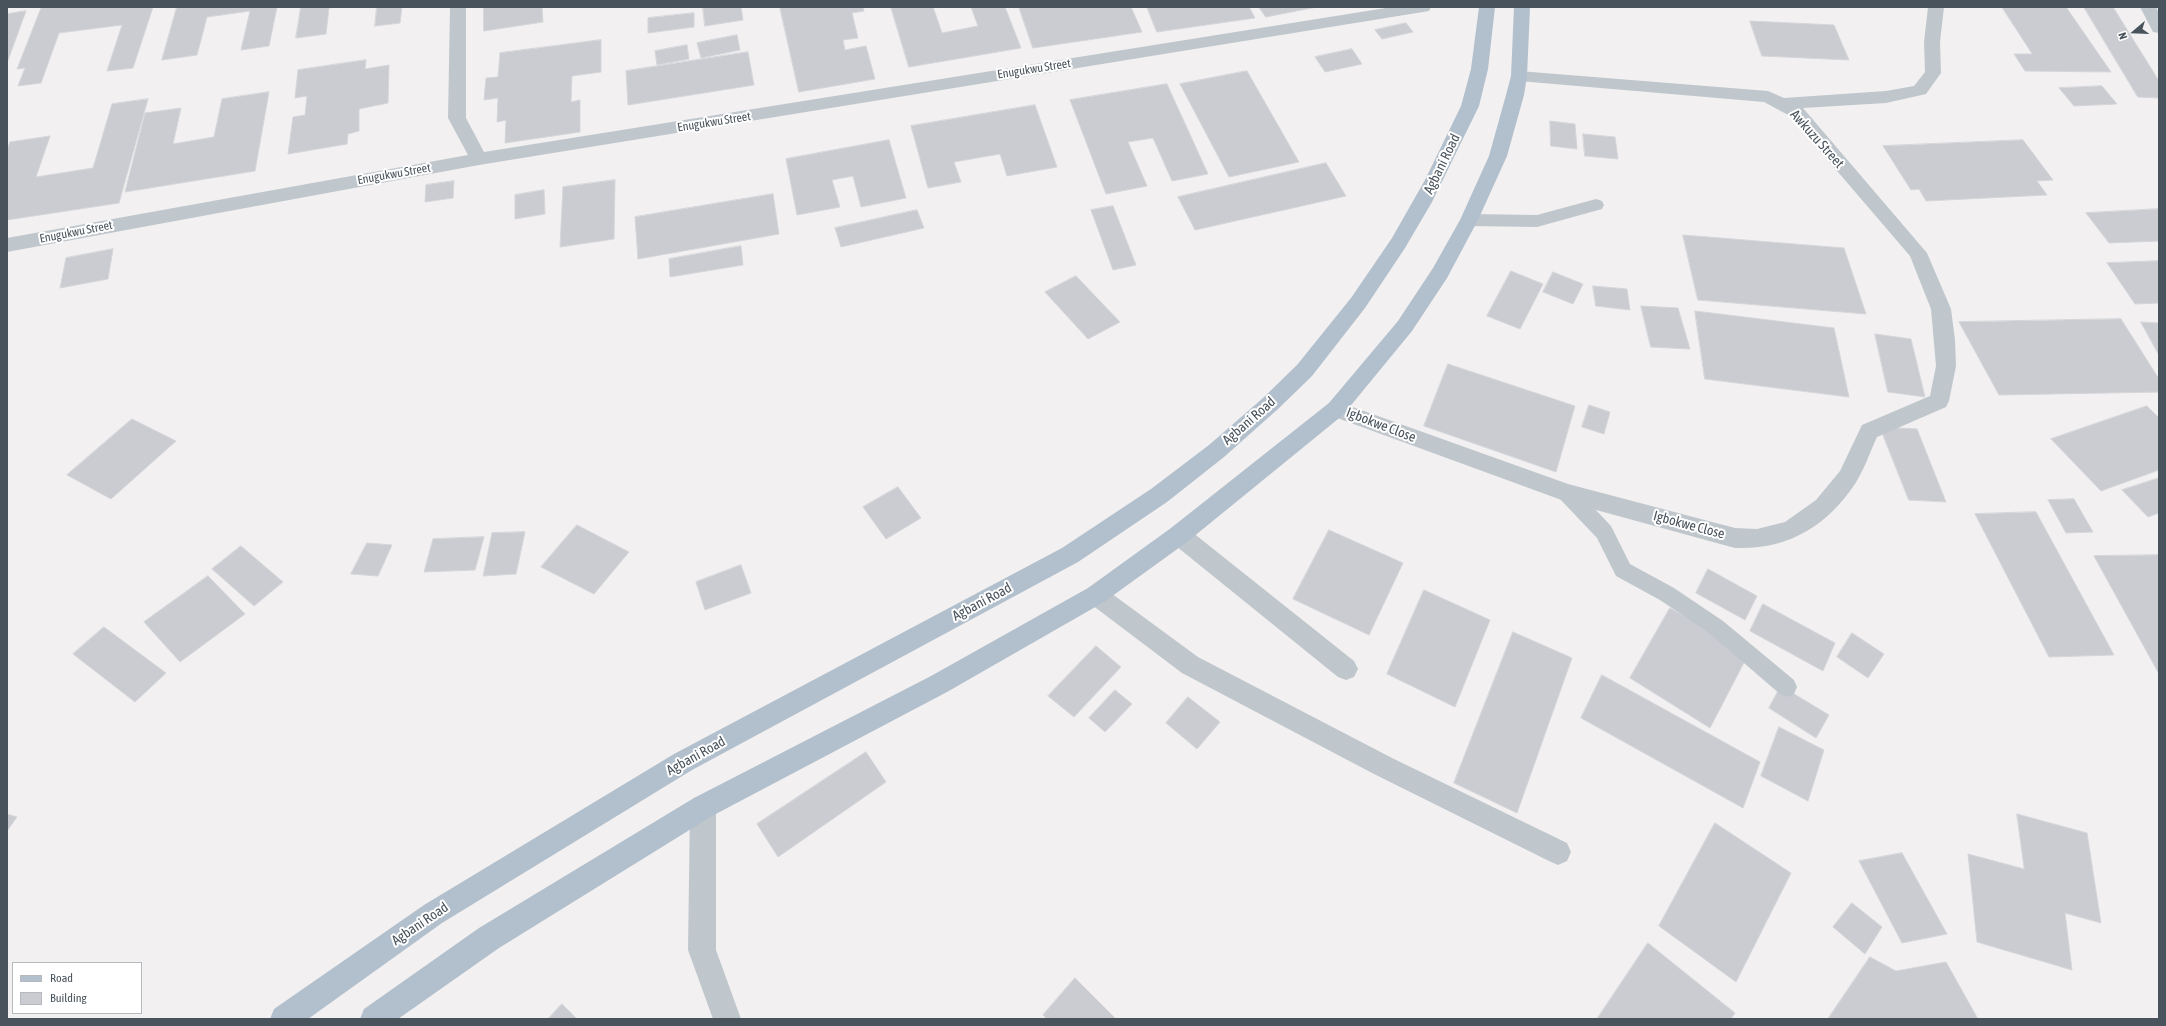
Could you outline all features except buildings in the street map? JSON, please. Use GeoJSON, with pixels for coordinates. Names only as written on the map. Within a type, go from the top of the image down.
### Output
{"type":"FeatureCollection","features":[{"type":"Feature","properties":{"kind":"main road","name":"Agbani Road"},"geometry":{"type":"LineString","coordinates":[[284,1019],[433,914],[683,762],[1056,562],[1113,528],[1154,499],[1229,439],[1297,379],[1353,311],[1388,261],[1420,207],[1470,106],[1484,48],[1487,7]]}},
{"type":"Feature","properties":{"kind":"main road"},"geometry":{"type":"LineString","coordinates":[[374,1019],[489,938],[703,807],[939,684],[1096,594],[1179,535],[1336,408],[1405,326],[1440,273],[1469,220],[1498,156],[1519,76],[1522,7]]}},
{"type":"Feature","properties":{"kind":"street"},"geometry":{"type":"LineString","coordinates":[[458,7],[457,118],[479,159]]}},
{"type":"Feature","properties":{"kind":"street","name":"Enugukwu Street"},"geometry":{"type":"LineString","coordinates":[[7,245],[479,159],[1423,7]]}},
{"type":"Feature","properties":{"kind":"street"},"geometry":{"type":"LineString","coordinates":[[1785,104],[1886,97],[1920,90],[1932,73],[1932,42],[1936,7]]}},
{"type":"Feature","properties":{"kind":"street"},"geometry":{"type":"LineString","coordinates":[[2148,7],[2159,28]]}},
{"type":"Feature","properties":{"kind":"street","name":"Awkuzu Street"},"geometry":{"type":"LineString","coordinates":[[1519,76],[1768,97],[1785,104],[1796,112],[1918,253],[1940,309],[1945,340]]}},
{"type":"Feature","properties":{"kind":"street","name":"Igbokwe Close"},"geometry":{"type":"LineString","coordinates":[[1336,408],[1567,493],[1735,538],[1757,539],[1791,530],[1824,507],[1848,477],[1869,431],[1939,401],[1946,366],[1945,340]]}},
{"type":"Feature","properties":{"kind":"street"},"geometry":{"type":"LineString","coordinates":[[1179,535],[1346,669]]}},
{"type":"Feature","properties":{"kind":"street"},"geometry":{"type":"LineString","coordinates":[[1096,594],[1190,665],[1383,766],[1558,852]]}},
{"type":"Feature","properties":{"kind":"street"},"geometry":{"type":"LineString","coordinates":[[703,807],[702,950],[727,1019]]}},
{"type":"Feature","properties":{"kind":"lane"},"geometry":{"type":"LineString","coordinates":[[1469,220],[1537,221],[1596,205]]}},
{"type":"Feature","properties":{"kind":"lane"},"geometry":{"type":"LineString","coordinates":[[1567,493],[1604,532],[1623,570],[1667,594],[1716,627],[1787,687]]}}]}
